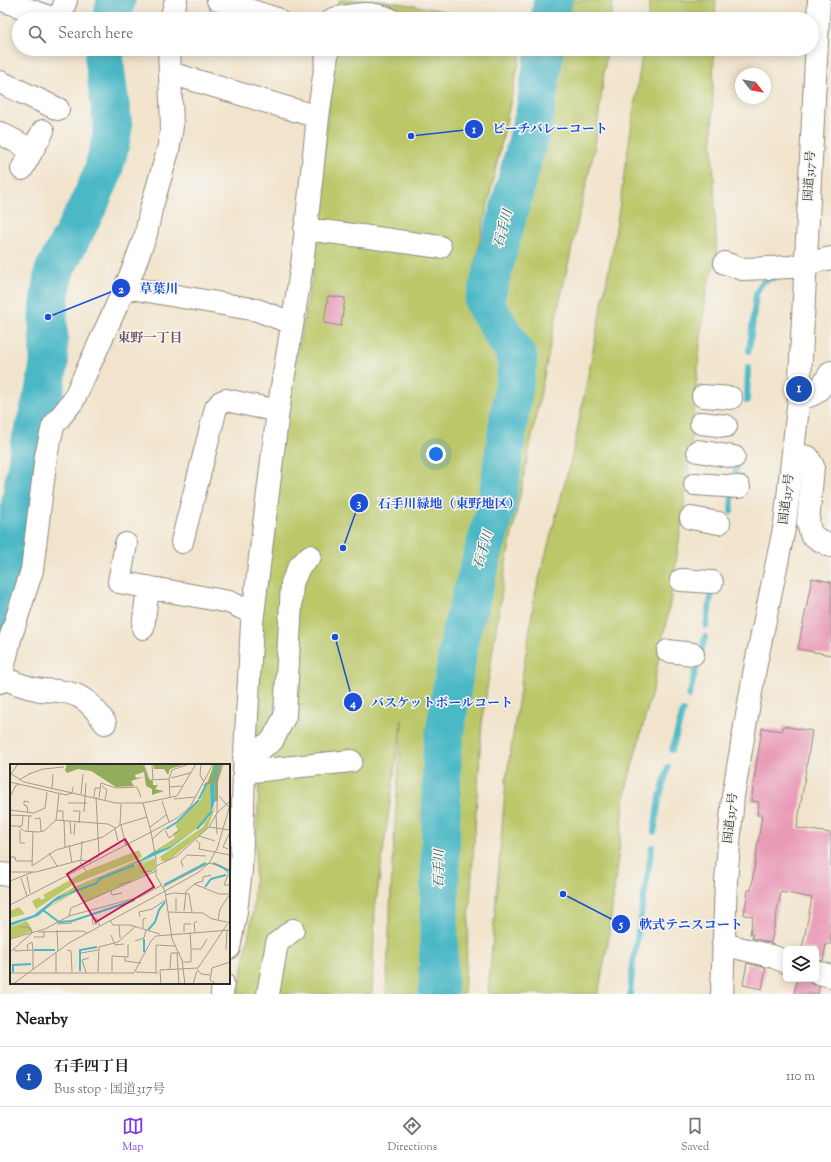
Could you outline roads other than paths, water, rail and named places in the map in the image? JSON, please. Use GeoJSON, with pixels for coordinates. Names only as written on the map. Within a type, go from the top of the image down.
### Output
{"type":"FeatureCollection","features":[{"type":"Feature","properties":{"kind":"main road"},"geometry":{"type":"LineString","coordinates":[[2,0],[36,12]]}},
{"type":"Feature","properties":{"kind":"main road"},"geometry":{"type":"LineString","coordinates":[[62,12],[66,0]]}},
{"type":"Feature","properties":{"kind":"main road"},"geometry":{"type":"LineString","coordinates":[[173,12],[176,0]]}},
{"type":"Feature","properties":{"kind":"main road"},"geometry":{"type":"LineString","coordinates":[[218,0],[255,12]]}},
{"type":"Feature","properties":{"kind":"main road"},"geometry":{"type":"LineString","coordinates":[[333,12],[334,0]]}},
{"type":"Feature","properties":{"kind":"main road","name":"国道317号"},"geometry":{"type":"LineString","coordinates":[[818,12],[819,0]]}},
{"type":"Feature","properties":{"kind":"main road"},"geometry":{"type":"LineString","coordinates":[[105,723],[94,707],[86,700],[75,694],[60,691],[37,690],[1,680],[10,639],[32,570],[46,456],[53,426],[73,401],[132,272],[146,234],[151,209],[168,151],[172,126],[169,56]]}},
{"type":"Feature","properties":{"kind":"main road"},"geometry":{"type":"LineString","coordinates":[[230,943],[241,870],[244,766],[253,613],[278,411],[302,264],[318,117],[327,56]]}},
{"type":"Feature","properties":{"kind":"main road","name":"国道317号"},"geometry":{"type":"LineString","coordinates":[[722,994],[726,881],[733,796],[756,663],[785,524],[799,398],[816,56]]}},
{"type":"Feature","properties":{"kind":"main road"},"geometry":{"type":"LineString","coordinates":[[170,73],[318,117]]}},
{"type":"Feature","properties":{"kind":"main road"},"geometry":{"type":"LineString","coordinates":[[0,82],[58,109]]}},
{"type":"Feature","properties":{"kind":"main road"},"geometry":{"type":"LineString","coordinates":[[22,168],[43,131]]}},
{"type":"Feature","properties":{"kind":"main road"},"geometry":{"type":"LineString","coordinates":[[0,133],[32,150]]}},
{"type":"Feature","properties":{"kind":"main road"},"geometry":{"type":"LineString","coordinates":[[305,229],[369,236],[440,247]]}},
{"type":"Feature","properties":{"kind":"main road"},"geometry":{"type":"LineString","coordinates":[[725,263],[742,269],[791,267],[831,258]]}},
{"type":"Feature","properties":{"kind":"main road"},"geometry":{"type":"LineString","coordinates":[[125,287],[257,310],[292,323]]}},
{"type":"Feature","properties":{"kind":"main road"},"geometry":{"type":"LineString","coordinates":[[799,398],[809,397],[828,382]]}},
{"type":"Feature","properties":{"kind":"main road"},"geometry":{"type":"LineString","coordinates":[[703,396],[731,398]]}},
{"type":"Feature","properties":{"kind":"main road"},"geometry":{"type":"LineString","coordinates":[[182,542],[216,408],[221,402],[226,400],[278,411]]}},
{"type":"Feature","properties":{"kind":"main road"},"geometry":{"type":"LineString","coordinates":[[701,423],[726,426]]}},
{"type":"Feature","properties":{"kind":"main road"},"geometry":{"type":"LineString","coordinates":[[698,451],[734,457]]}},
{"type":"Feature","properties":{"kind":"main road"},"geometry":{"type":"LineString","coordinates":[[793,454],[808,457],[813,466],[808,523],[811,534],[831,546]]}},
{"type":"Feature","properties":{"kind":"main road"},"geometry":{"type":"LineString","coordinates":[[695,484],[739,487]]}},
{"type":"Feature","properties":{"kind":"main road"},"geometry":{"type":"LineString","coordinates":[[691,518],[719,523]]}},
{"type":"Feature","properties":{"kind":"main road"},"geometry":{"type":"LineString","coordinates":[[126,544],[119,582],[228,602],[253,613]]}},
{"type":"Feature","properties":{"kind":"main road"},"geometry":{"type":"LineString","coordinates":[[244,766],[272,741],[285,716],[292,583],[299,567],[310,556]]}},
{"type":"Feature","properties":{"kind":"main road"},"geometry":{"type":"LineString","coordinates":[[682,580],[712,582]]}},
{"type":"Feature","properties":{"kind":"main road"},"geometry":{"type":"LineString","coordinates":[[143,628],[148,587]]}},
{"type":"Feature","properties":{"kind":"main road"},"geometry":{"type":"LineString","coordinates":[[668,651],[693,654]]}},
{"type":"Feature","properties":{"kind":"main road"},"geometry":{"type":"LineString","coordinates":[[244,766],[351,761]]}},
{"type":"Feature","properties":{"kind":"main road"},"geometry":{"type":"LineString","coordinates":[[0,874],[10,875]]}},
{"type":"Feature","properties":{"kind":"main road"},"geometry":{"type":"LineString","coordinates":[[268,994],[277,943],[293,930]]}},
{"type":"Feature","properties":{"kind":"main road"},"geometry":{"type":"LineString","coordinates":[[724,944],[783,961]]}},
{"type":"Feature","properties":{"kind":"main road"},"geometry":{"type":"LineString","coordinates":[[819,973],[831,976]]}},
{"type":"Feature","properties":{"kind":"main road"},"geometry":{"type":"LineString","coordinates":[[222,994],[223,984]]}},
{"type":"Feature","properties":{"kind":"water"},"geometry":{"type":"Polygon","coordinates":[[[439,864],[447,880],[443,945],[452,962],[449,994],[425,994],[425,979],[419,969],[422,945],[431,922],[439,864]]]}},
{"type":"Feature","properties":{"kind":"waterway"},"geometry":{"type":"LineString","coordinates":[[113,12],[116,0]]}},
{"type":"Feature","properties":{"kind":"waterway","name":"石手川"},"geometry":{"type":"LineString","coordinates":[[551,12],[553,0]]}},
{"type":"Feature","properties":{"kind":"waterway"},"geometry":{"type":"LineString","coordinates":[[0,613],[11,564],[30,444],[45,388],[49,363],[48,317],[54,271],[88,206],[102,175],[110,145],[113,127],[105,56]]}},
{"type":"Feature","properties":{"kind":"waterway","name":"石手川"},"geometry":{"type":"LineString","coordinates":[[438,994],[442,750],[461,632],[496,508],[518,358],[484,303],[535,113],[544,56]]}},
{"type":"Feature","properties":{"kind":"waterway"},"geometry":{"type":"LineString","coordinates":[[749,351],[756,295],[764,281],[774,278]]}},
{"type":"Feature","properties":{"kind":"waterway"},"geometry":{"type":"LineString","coordinates":[[747,401],[748,367]]}},
{"type":"Feature","properties":{"kind":"waterway"},"geometry":{"type":"LineString","coordinates":[[734,482],[737,464]]}},
{"type":"Feature","properties":{"kind":"waterway"},"geometry":{"type":"LineString","coordinates":[[731,511],[733,491]]}},
{"type":"Feature","properties":{"kind":"waterway"},"geometry":{"type":"LineString","coordinates":[[706,626],[712,590]]}},
{"type":"Feature","properties":{"kind":"waterway"},"geometry":{"type":"LineString","coordinates":[[701,652],[705,637]]}},
{"type":"Feature","properties":{"kind":"waterway"},"geometry":{"type":"LineString","coordinates":[[689,696],[697,665]]}},
{"type":"Feature","properties":{"kind":"waterway"},"geometry":{"type":"LineString","coordinates":[[672,750],[683,711]]}},
{"type":"Feature","properties":{"kind":"waterway"},"geometry":{"type":"LineString","coordinates":[[654,832],[658,805],[668,767]]}},
{"type":"Feature","properties":{"kind":"waterway"},"geometry":{"type":"LineString","coordinates":[[630,994],[633,964],[652,847]]}},
{"type":"Feature","properties":{"kind":"place","name":"ビーチバレーコート"},"geometry":{"type":"Point","coordinates":[411,136]}},
{"type":"Feature","properties":{"kind":"place","name":"草葉川"},"geometry":{"type":"Point","coordinates":[48,317]}},
{"type":"Feature","properties":{"kind":"place","name":"石手四丁目"},"geometry":{"type":"Point","coordinates":[799,389]}},
{"type":"Feature","properties":{"kind":"place","name":"石手川緑地（東野地区）"},"geometry":{"type":"Point","coordinates":[343,548]}},
{"type":"Feature","properties":{"kind":"place","name":"バスケットボールコート"},"geometry":{"type":"Point","coordinates":[335,637]}},
{"type":"Feature","properties":{"kind":"place","name":"軟式テニスコート"},"geometry":{"type":"Point","coordinates":[563,894]}},
{"type":"Feature","properties":{"kind":"district","name":"東野一丁目"},"geometry":{"type":"Point","coordinates":[150,339]}}]}
